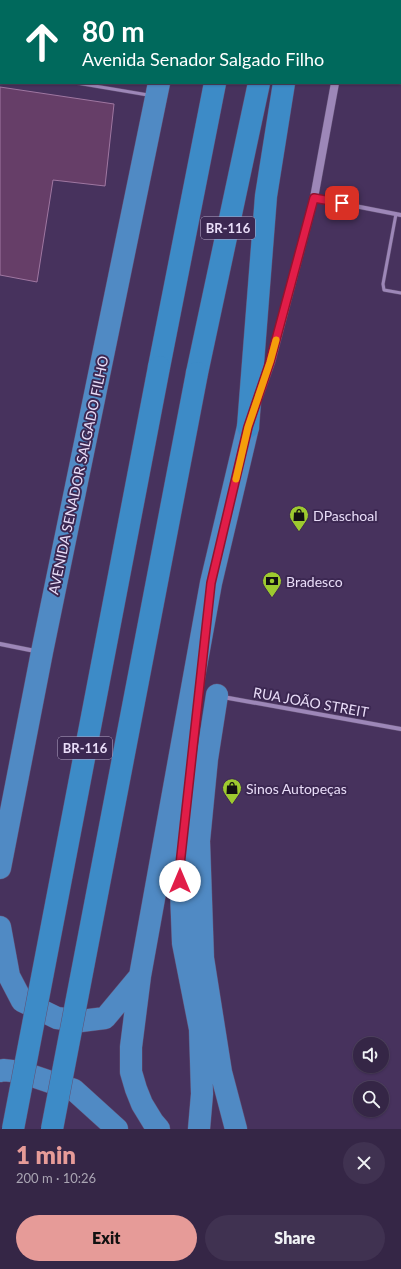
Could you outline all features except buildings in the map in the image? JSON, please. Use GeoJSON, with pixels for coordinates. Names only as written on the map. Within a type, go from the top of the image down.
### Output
{"type":"FeatureCollection","features":[{"type":"Feature","properties":{"kind":"highway","name":"BR-116"},"geometry":{"type":"LineString","coordinates":[[13,1129],[158,367],[215,84]]}},
{"type":"Feature","properties":{"kind":"highway","name":"BR-116"},"geometry":{"type":"LineString","coordinates":[[52,1129],[197,373],[258,84]]}},
{"type":"Feature","properties":{"kind":"highway"},"geometry":{"type":"LineString","coordinates":[[159,1129],[142,1104],[131,1072],[131,1047],[140,976],[211,583],[248,427],[266,196],[284,84]]}},
{"type":"Feature","properties":{"kind":"highway","name":"AVENIDA SENADOR SALGADO FILHO"},"geometry":{"type":"LineString","coordinates":[[0,868],[42,652],[157,89]]}},
{"type":"Feature","properties":{"kind":"highway"},"geometry":{"type":"LineString","coordinates":[[199,1129],[202,1094],[200,1029],[183,942],[180,865],[211,583]]}},
{"type":"Feature","properties":{"kind":"highway"},"geometry":{"type":"LineString","coordinates":[[217,696],[207,759],[199,841],[203,958],[221,1072],[236,1129]]}},
{"type":"Feature","properties":{"kind":"highway"},"geometry":{"type":"LineString","coordinates":[[0,927],[8,976],[22,1001],[57,1018],[81,1021],[105,1018],[140,976]]}},
{"type":"Feature","properties":{"kind":"highway"},"geometry":{"type":"LineString","coordinates":[[0,1055],[10,1072],[74,1090],[117,1129]]}},
{"type":"Feature","properties":{"kind":"main road"},"geometry":{"type":"LineString","coordinates":[[248,427],[270,362],[314,198],[335,84]]}},
{"type":"Feature","properties":{"kind":"street"},"geometry":{"type":"LineString","coordinates":[[314,198],[401,215]]}},
{"type":"Feature","properties":{"kind":"street"},"geometry":{"type":"LineString","coordinates":[[0,644],[42,652]]}},
{"type":"Feature","properties":{"kind":"street","name":"RUA JOÃO STREIT"},"geometry":{"type":"LineString","coordinates":[[217,696],[401,730]]}},
{"type":"Feature","properties":{"kind":"lane"},"geometry":{"type":"LineString","coordinates":[[90,84],[157,89]]}},
{"type":"Feature","properties":{"kind":"lane"},"geometry":{"type":"LineString","coordinates":[[396,214],[383,284],[384,290],[401,293]]}},
{"type":"Feature","properties":{"kind":"slow traffic"},"geometry":{"type":"LineString","coordinates":[[236,479],[248,427],[276,340]]}},
{"type":"Feature","properties":{"kind":"place","name":"DPaschoal"},"geometry":{"type":"Point","coordinates":[299,532]}},
{"type":"Feature","properties":{"kind":"place","name":"Bradesco"},"geometry":{"type":"Point","coordinates":[272,598]}},
{"type":"Feature","properties":{"kind":"place","name":"Sinos Autopeças"},"geometry":{"type":"Point","coordinates":[232,805]}},
{"type":"Feature","properties":{"kind":"route"},"geometry":{"type":"LineString","coordinates":[[180,881],[180,865],[211,583],[248,427],[270,362],[314,198],[342,203]]}}]}
